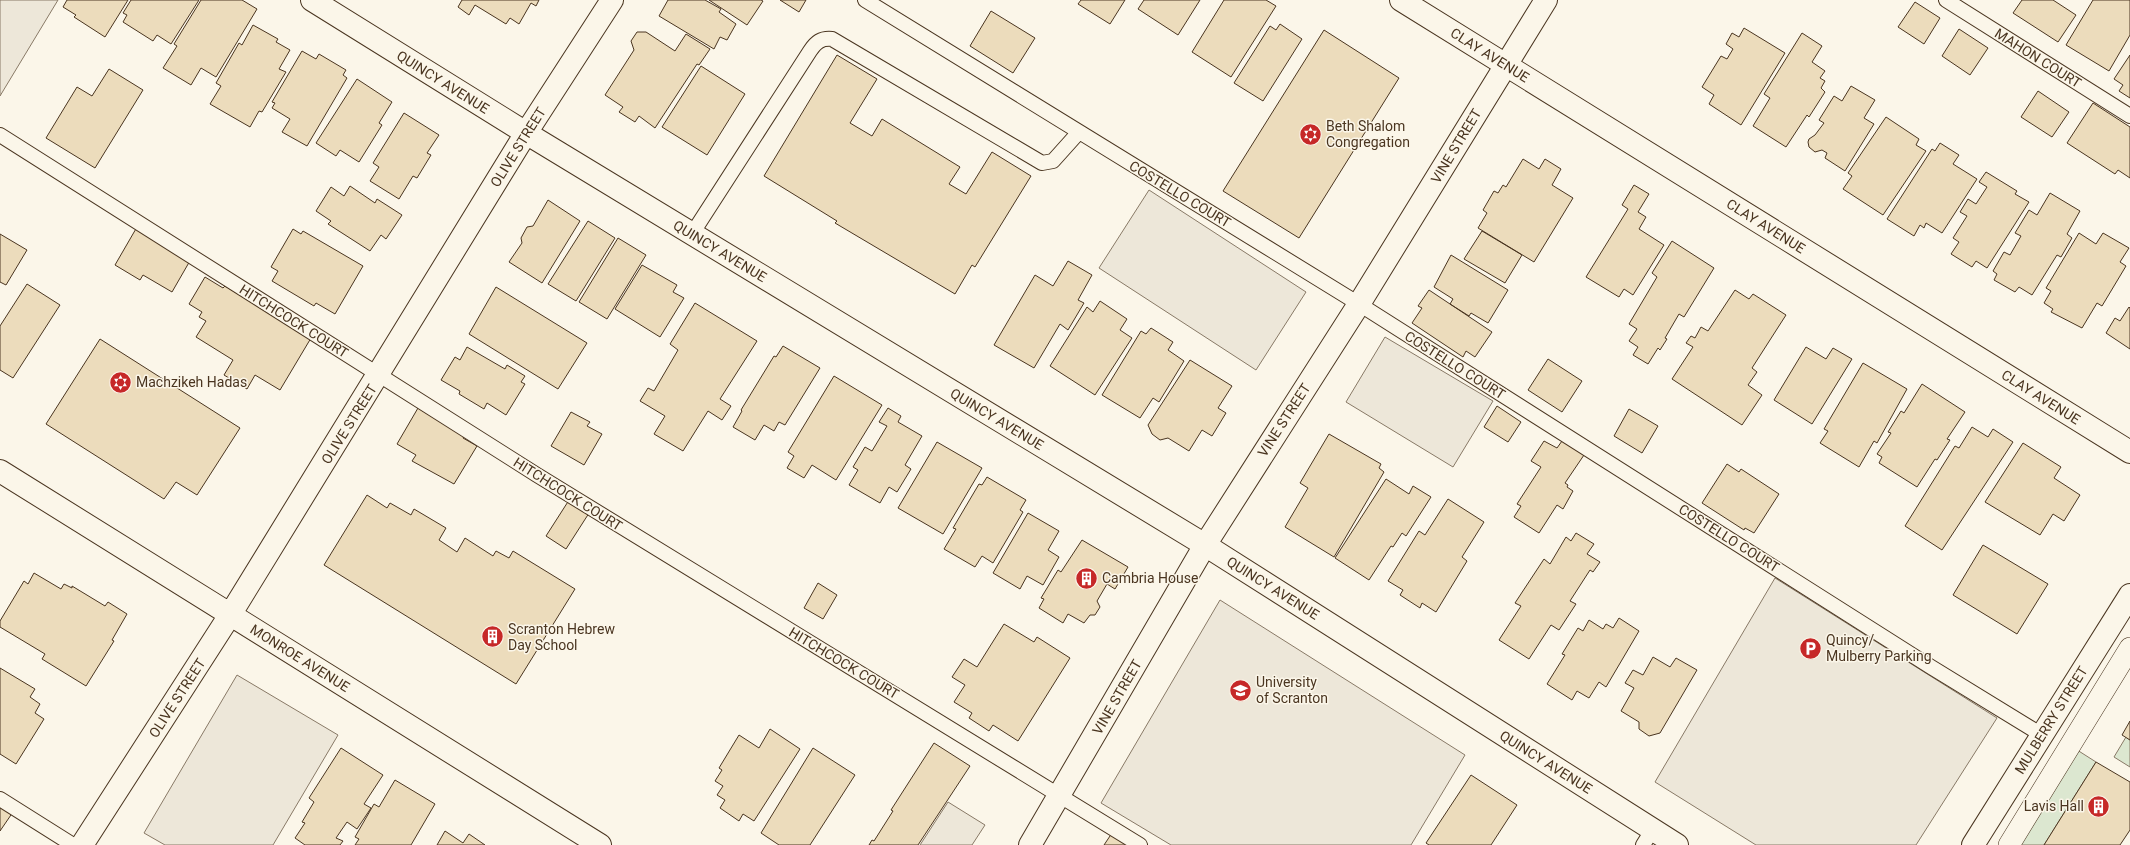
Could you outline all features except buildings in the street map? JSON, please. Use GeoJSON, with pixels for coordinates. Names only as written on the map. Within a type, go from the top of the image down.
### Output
{"type":"FeatureCollection","features":[{"type":"Feature","properties":{"kind":"street","name":"QUINCY AVENUE"},"geometry":{"type":"LineString","coordinates":[[312,0],[526,133],[1204,545],[1648,837],[1677,845]]}},
{"type":"Feature","properties":{"kind":"street","name":"OLIVE STREET"},"geometry":{"type":"LineString","coordinates":[[82,845],[230,615],[380,374],[526,133],[612,0]]}},
{"type":"Feature","properties":{"kind":"street","name":"CLAY AVENUE"},"geometry":{"type":"LineString","coordinates":[[1401,0],[2130,452]]}},
{"type":"Feature","properties":{"kind":"street","name":"VINE STREET"},"geometry":{"type":"LineString","coordinates":[[1030,845],[1204,545],[1359,304],[1546,0]]}},
{"type":"Feature","properties":{"kind":"street","name":"MONROE AVENUE"},"geometry":{"type":"LineString","coordinates":[[0,471],[600,845]]}},
{"type":"Feature","properties":{"kind":"street","name":"MULBERRY STREET"},"geometry":{"type":"LineString","coordinates":[[1973,845],[2130,595]]}},
{"type":"Feature","properties":{"kind":"street"},"geometry":{"type":"LineString","coordinates":[[2009,845],[2130,648]]}},
{"type":"Feature","properties":{"kind":"lane","name":"COSTELLO COURT"},"geometry":{"type":"LineString","coordinates":[[865,0],[1359,304],[1931,667],[2042,735]]}},
{"type":"Feature","properties":{"kind":"lane","name":"MAHON COURT"},"geometry":{"type":"LineString","coordinates":[[1946,0],[2130,116]]}},
{"type":"Feature","properties":{"kind":"lane"},"geometry":{"type":"LineString","coordinates":[[692,234],[814,44],[825,39],[832,39],[1042,163],[1053,161],[1079,132]]}},
{"type":"Feature","properties":{"kind":"lane","name":"HITCHCOCK COURT"},"geometry":{"type":"LineString","coordinates":[[0,135],[380,374],[537,475],[1140,845]]}},
{"type":"Feature","properties":{"kind":"lane"},"geometry":{"type":"LineString","coordinates":[[0,799],[73,845]]}},
{"type":"Feature","properties":{"kind":"green space"},"geometry":{"type":"Polygon","coordinates":[[[2126,737],[2130,740],[2130,767],[2114,757],[2126,737]]]}},
{"type":"Feature","properties":{"kind":"green space"},"geometry":{"type":"Polygon","coordinates":[[[2074,748],[2096,762],[2044,845],[2015,845],[2074,748]]]}},
{"type":"Feature","properties":{"kind":"shaded area"},"geometry":{"type":"Polygon","coordinates":[[[0,0],[58,0],[0,96],[0,0]]]}},
{"type":"Feature","properties":{"kind":"shaded area"},"geometry":{"type":"Polygon","coordinates":[[[1149,190],[1306,292],[1256,370],[1099,268],[1149,190]]]}},
{"type":"Feature","properties":{"kind":"shaded area"},"geometry":{"type":"Polygon","coordinates":[[[1385,337],[1493,401],[1453,467],[1346,402],[1385,337]]]}},
{"type":"Feature","properties":{"kind":"shaded area","name":"Quincy/ Mulberry Parking"},"geometry":{"type":"Polygon","coordinates":[[[1775,578],[1997,718],[1916,845],[1756,845],[1655,782],[1775,578]]]}},
{"type":"Feature","properties":{"kind":"shaded area"},"geometry":{"type":"Polygon","coordinates":[[[1220,600],[1465,755],[1411,845],[1171,845],[1101,803],[1220,600]]]}},
{"type":"Feature","properties":{"kind":"shaded area"},"geometry":{"type":"Polygon","coordinates":[[[237,675],[338,735],[273,845],[165,845],[144,833],[237,675]]]}},
{"type":"Feature","properties":{"kind":"shaded area"},"geometry":{"type":"Polygon","coordinates":[[[948,802],[985,825],[972,845],[920,845],[948,802]]]}},
{"type":"Feature","properties":{"kind":"place","name":"Beth Shalom Congregation"},"geometry":{"type":"Point","coordinates":[1311,134]}},
{"type":"Feature","properties":{"kind":"place","name":"Machzikeh Hadas"},"geometry":{"type":"Point","coordinates":[120,382]}},
{"type":"Feature","properties":{"kind":"place","name":"Cambria House"},"geometry":{"type":"Point","coordinates":[1087,578]}},
{"type":"Feature","properties":{"kind":"place","name":"Scranton Hebrew Day School"},"geometry":{"type":"Point","coordinates":[493,637]}},
{"type":"Feature","properties":{"kind":"place","name":"Quincy/ Mulberry Parking"},"geometry":{"type":"Point","coordinates":[1810,648]}},
{"type":"Feature","properties":{"kind":"place","name":"University of Scranton"},"geometry":{"type":"Point","coordinates":[1241,690]}},
{"type":"Feature","properties":{"kind":"place","name":"Lavis Hall"},"geometry":{"type":"Point","coordinates":[2099,806]}}]}
